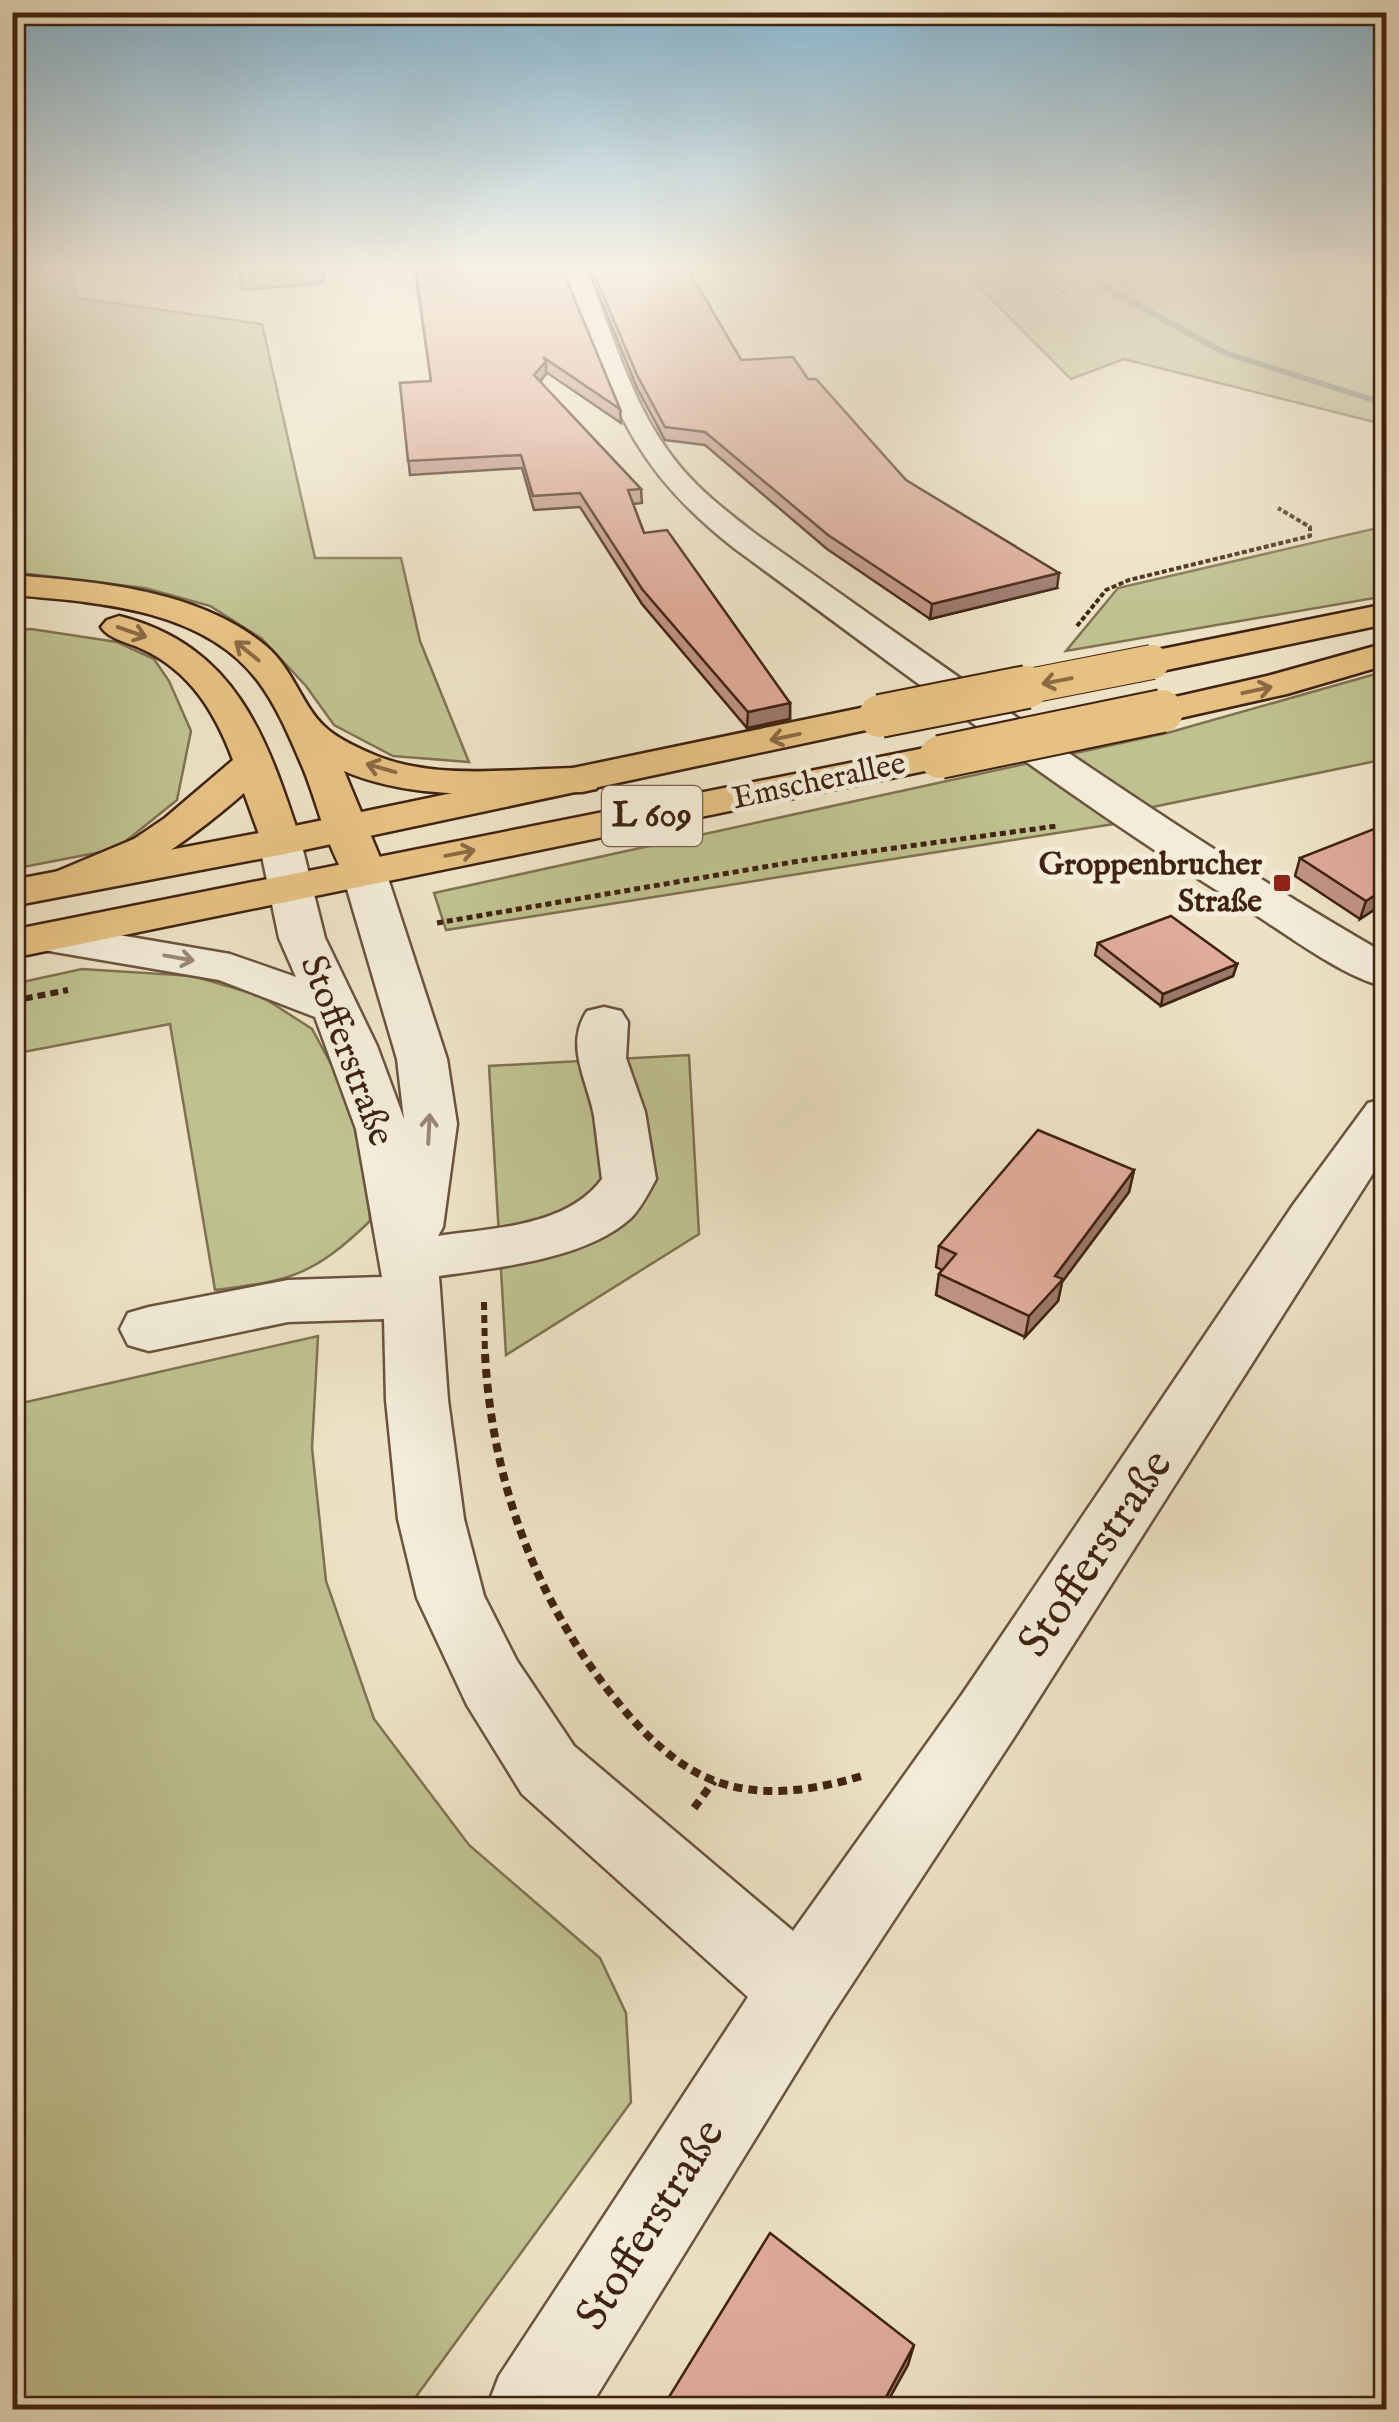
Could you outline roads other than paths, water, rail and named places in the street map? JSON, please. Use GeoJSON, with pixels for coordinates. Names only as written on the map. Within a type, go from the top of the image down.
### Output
{"type":"FeatureCollection","features":[{"type":"Feature","properties":{"kind":"main road"},"geometry":{"type":"LineString","coordinates":[[12,585],[133,600],[184,613],[219,630],[256,656],[288,698],[356,850]]}},
{"type":"Feature","properties":{"kind":"main road"},"geometry":{"type":"LineString","coordinates":[[12,612],[97,620],[180,652],[212,682],[233,716],[254,762],[280,842]]}},
{"type":"Feature","properties":{"kind":"main road","name":"Emscherallee"},"geometry":{"type":"LineString","coordinates":[[31,940],[293,886],[356,850],[582,780],[1386,614]]}},
{"type":"Feature","properties":{"kind":"main road","name":"Emscherallee"},"geometry":{"type":"LineString","coordinates":[[12,893],[280,842],[356,850],[940,758],[1274,686],[1386,654]]}},
{"type":"Feature","properties":{"kind":"main road"},"geometry":{"type":"LineString","coordinates":[[302,729],[341,754],[386,772],[428,778],[582,780]]}},
{"type":"Feature","properties":{"kind":"main road"},"geometry":{"type":"LineString","coordinates":[[69,882],[149,848],[180,827],[254,762]]}},
{"type":"Feature","properties":{"kind":"street"},"geometry":{"type":"LineString","coordinates":[[623,384],[663,465],[715,516],[920,668],[1131,813],[1386,973]]}},
{"type":"Feature","properties":{"kind":"street","name":"Stofferstraße"},"geometry":{"type":"LineString","coordinates":[[280,842],[302,938],[352,1046],[382,1129],[411,1278],[417,1400],[430,1519],[452,1598],[492,1683],[548,1770],[800,1990]]}},
{"type":"Feature","properties":{"kind":"street","name":"Stofferstraße"},"geometry":{"type":"LineString","coordinates":[[356,850],[422,1059],[431,1124],[411,1278]]}},
{"type":"Feature","properties":{"kind":"street"},"geometry":{"type":"LineString","coordinates":[[31,940],[230,968],[334,1008]]}},
{"type":"Feature","properties":{"kind":"street"},"geometry":{"type":"LineString","coordinates":[[149,1329],[411,1278],[484,1246],[537,1238],[587,1222],[612,1204],[630,1179],[619,1112],[600,1058],[604,1022]]}},
{"type":"Feature","properties":{"kind":"street","name":"Stofferstraße"},"geometry":{"type":"LineString","coordinates":[[534,2410],[800,1990],[967,1748],[1313,1219],[1386,1115]]}},
{"type":"Feature","properties":{"kind":"waterway"},"geometry":{"type":"LineString","coordinates":[[1323,384],[1386,404]]}},
{"type":"Feature","properties":{"kind":"place","name":"Groppenbrucher Straße"},"geometry":{"type":"Point","coordinates":[1282,883]}}]}
